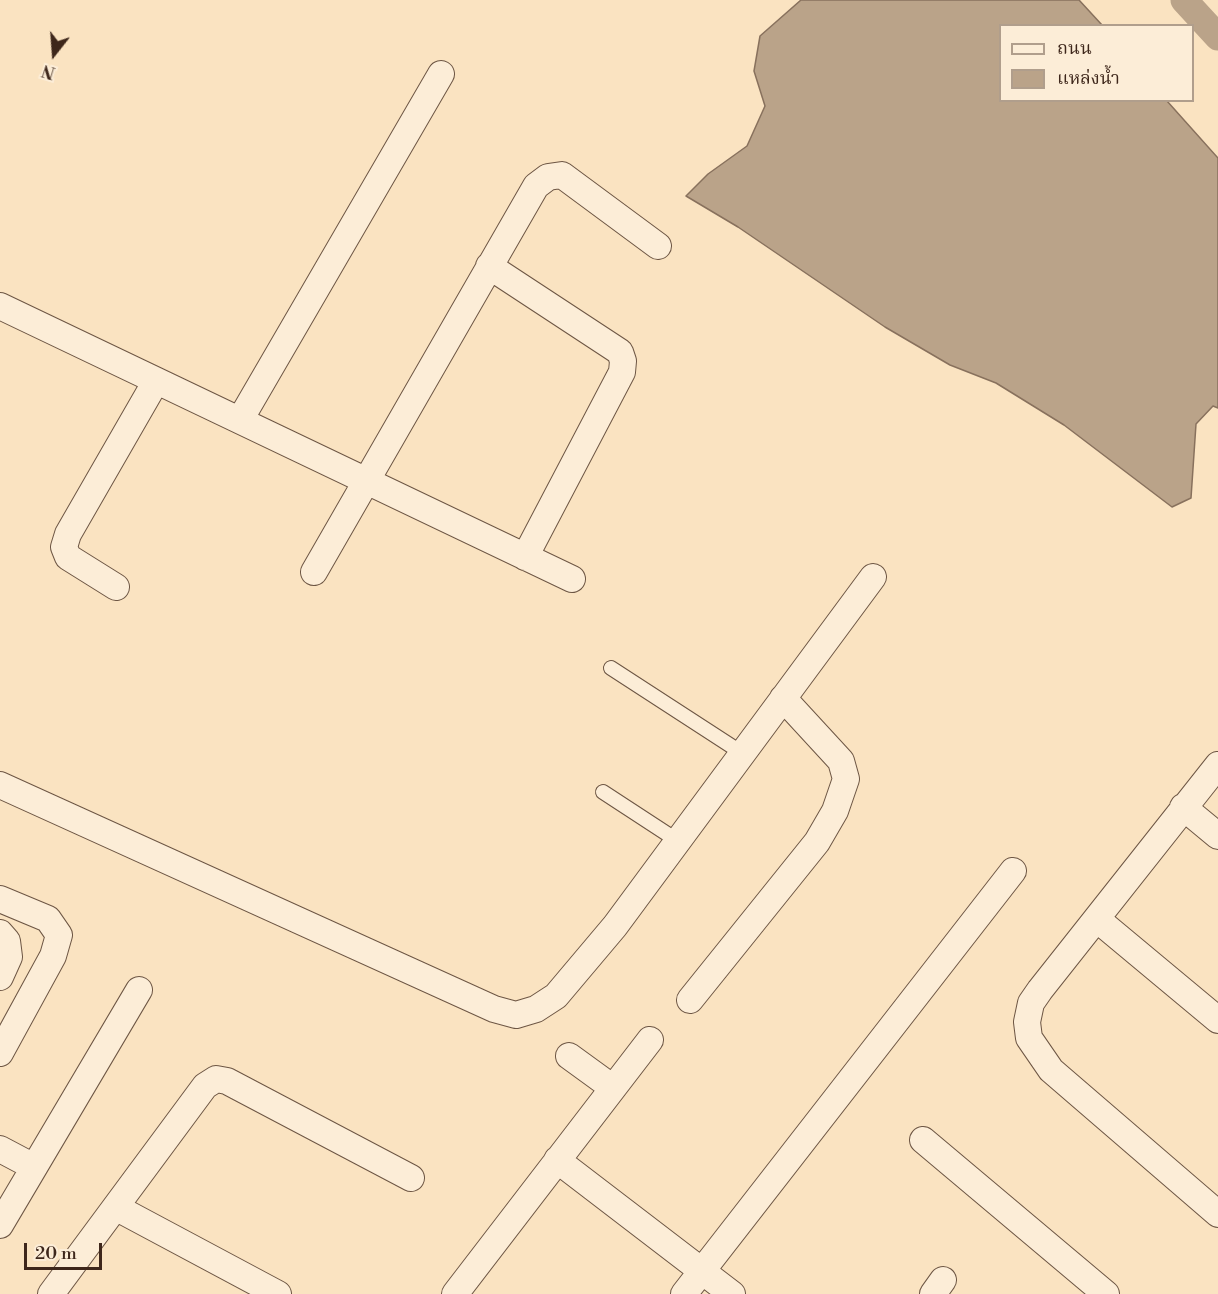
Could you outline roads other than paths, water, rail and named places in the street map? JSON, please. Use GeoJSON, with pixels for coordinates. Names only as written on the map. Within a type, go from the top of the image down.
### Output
{"type":"FeatureCollection","features":[{"type":"Feature","properties":{"kind":"street"},"geometry":{"type":"LineString","coordinates":[[240,420],[441,74]]}},
{"type":"Feature","properties":{"kind":"street"},"geometry":{"type":"LineString","coordinates":[[314,572],[536,186],[548,177],[562,175],[658,246]]}},
{"type":"Feature","properties":{"kind":"street"},"geometry":{"type":"LineString","coordinates":[[489,266],[620,352],[623,361],[622,372],[525,557]]}},
{"type":"Feature","properties":{"kind":"street"},"geometry":{"type":"LineString","coordinates":[[0,306],[572,579]]}},
{"type":"Feature","properties":{"kind":"street"},"geometry":{"type":"LineString","coordinates":[[116,586],[68,557],[64,547],[68,534],[156,381]]}},
{"type":"Feature","properties":{"kind":"street"},"geometry":{"type":"LineString","coordinates":[[0,786],[494,1009],[516,1014],[536,1010],[556,996],[615,926],[873,577]]}},
{"type":"Feature","properties":{"kind":"street"},"geometry":{"type":"LineString","coordinates":[[690,1000],[818,842],[835,811],[846,779],[841,761],[783,698]]}},
{"type":"Feature","properties":{"kind":"street"},"geometry":{"type":"LineString","coordinates":[[1218,765],[1031,1003],[1027,1022],[1029,1038],[1051,1070],[1218,1214]]}},
{"type":"Feature","properties":{"kind":"street"},"geometry":{"type":"LineString","coordinates":[[1183,807],[1218,836]]}},
{"type":"Feature","properties":{"kind":"street"},"geometry":{"type":"LineString","coordinates":[[684,1294],[1013,870]]}},
{"type":"Feature","properties":{"kind":"street"},"geometry":{"type":"LineString","coordinates":[[0,899],[48,919],[59,936],[53,956],[0,1053]]}},
{"type":"Feature","properties":{"kind":"street"},"geometry":{"type":"LineString","coordinates":[[1098,920],[1218,1020]]}},
{"type":"Feature","properties":{"kind":"street"},"geometry":{"type":"LineString","coordinates":[[0,933],[7,941],[9,957],[0,977]]}},
{"type":"Feature","properties":{"kind":"street"},"geometry":{"type":"LineString","coordinates":[[0,1225],[139,990]]}},
{"type":"Feature","properties":{"kind":"street"},"geometry":{"type":"LineString","coordinates":[[455,1294],[650,1040]]}},
{"type":"Feature","properties":{"kind":"street"},"geometry":{"type":"LineString","coordinates":[[568,1056],[613,1088]]}},
{"type":"Feature","properties":{"kind":"street"},"geometry":{"type":"LineString","coordinates":[[51,1294],[117,1208],[205,1086],[216,1078],[227,1081],[411,1178]]}},
{"type":"Feature","properties":{"kind":"street"},"geometry":{"type":"LineString","coordinates":[[922,1140],[1106,1294]]}},
{"type":"Feature","properties":{"kind":"street"},"geometry":{"type":"LineString","coordinates":[[0,1149],[34,1167]]}},
{"type":"Feature","properties":{"kind":"street"},"geometry":{"type":"LineString","coordinates":[[556,1160],[732,1294]]}},
{"type":"Feature","properties":{"kind":"street"},"geometry":{"type":"LineString","coordinates":[[117,1208],[278,1294]]}},
{"type":"Feature","properties":{"kind":"lane"},"geometry":{"type":"LineString","coordinates":[[611,668],[742,753]]}},
{"type":"Feature","properties":{"kind":"lane"},"geometry":{"type":"LineString","coordinates":[[603,792],[678,841]]}},
{"type":"Feature","properties":{"kind":"water"},"geometry":{"type":"Polygon","coordinates":[[[801,0],[1079,0],[1101,24],[999,24],[999,102],[1168,102],[1218,158],[1218,408],[1213,406],[1196,424],[1191,498],[1172,507],[1064,425],[996,383],[950,365],[885,327],[738,227],[686,196],[708,174],[747,146],[765,106],[754,71],[760,36],[801,0]]]}},
{"type":"Feature","properties":{"kind":"waterway"},"geometry":{"type":"LineString","coordinates":[[1184,0],[1218,37]]}}]}
